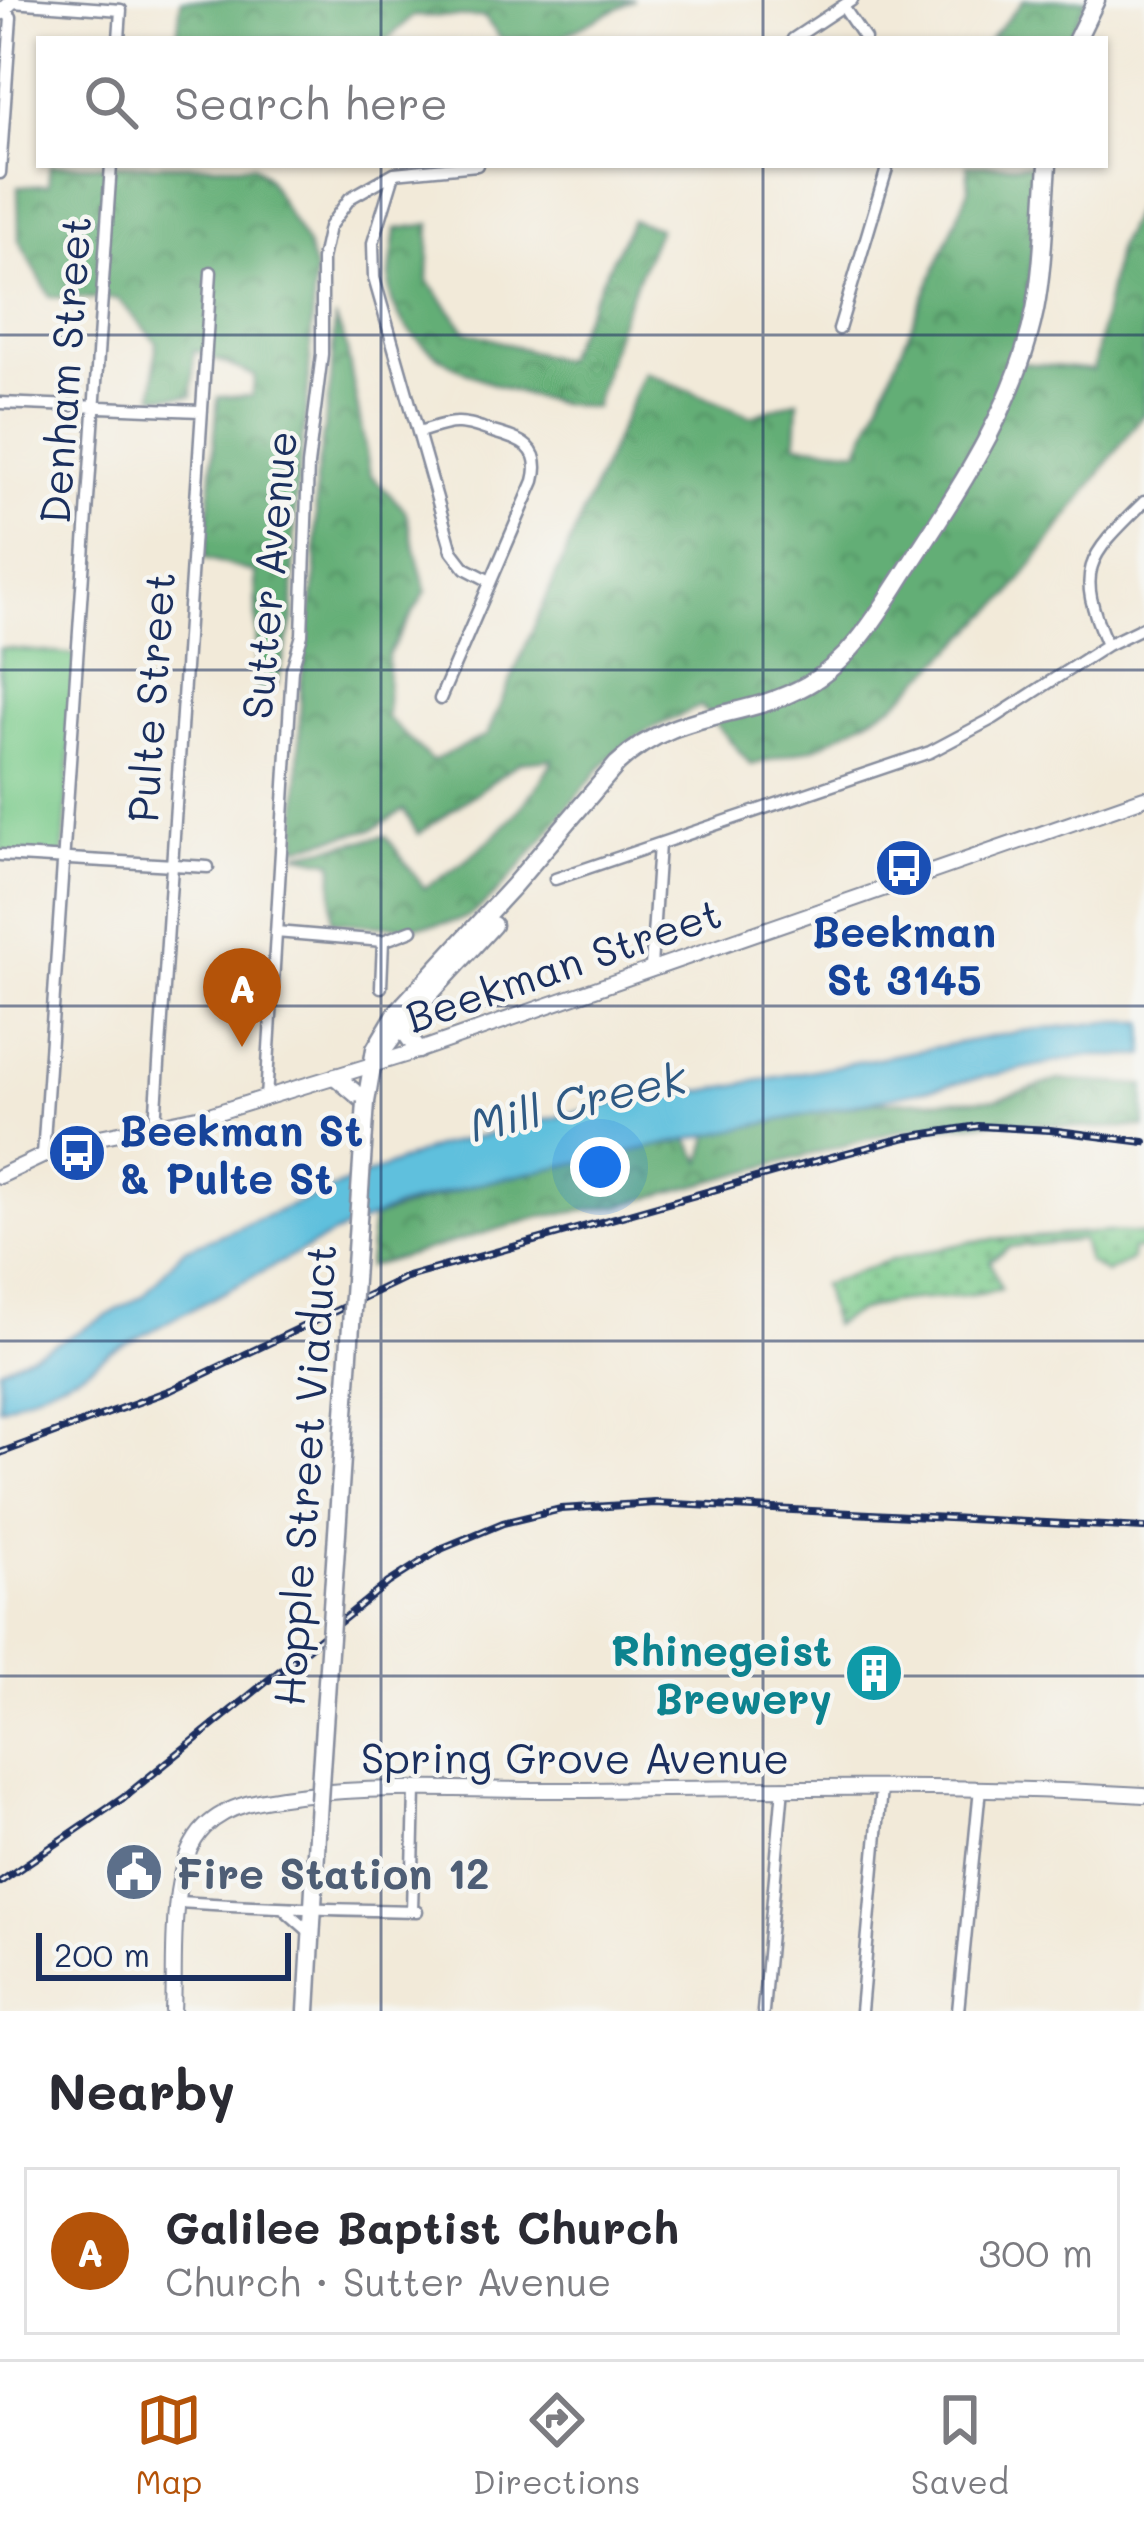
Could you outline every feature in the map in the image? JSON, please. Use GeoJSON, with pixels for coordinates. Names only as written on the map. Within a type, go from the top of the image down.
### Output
{"type":"FeatureCollection","features":[{"type":"Feature","properties":{"kind":"main road"},"geometry":{"type":"LineString","coordinates":[[1078,36],[1096,0]]}},
{"type":"Feature","properties":{"kind":"main road"},"geometry":{"type":"LineString","coordinates":[[1089,36],[1106,0]]}},
{"type":"Feature","properties":{"kind":"main road"},"geometry":{"type":"LineString","coordinates":[[372,1065],[404,1022],[637,758],[671,737],[811,693],[839,673],[872,638],[985,469],[1022,389],[1045,308],[1053,168]]}},
{"type":"Feature","properties":{"kind":"main road"},"geometry":{"type":"LineString","coordinates":[[372,1065],[382,1032],[413,992],[636,746],[686,722],[792,693],[828,671],[870,626],[974,465],[1017,374],[1035,308],[1053,168]]}},
{"type":"Feature","properties":{"kind":"main road","name":"Beekman Street"},"geometry":{"type":"LineString","coordinates":[[0,1176],[70,1143],[266,1099],[418,1050],[1144,798]]}},
{"type":"Feature","properties":{"kind":"main road"},"geometry":{"type":"LineString","coordinates":[[404,1022],[418,1050]]}},
{"type":"Feature","properties":{"kind":"main road","name":"Hopple Street Viaduct"},"geometry":{"type":"LineString","coordinates":[[307,2011],[364,1096],[372,1065]]}},
{"type":"Feature","properties":{"kind":"main road"},"geometry":{"type":"LineString","coordinates":[[336,1077],[364,1096]]}},
{"type":"Feature","properties":{"kind":"main road","name":"Spring Grove Avenue"},"geometry":{"type":"LineString","coordinates":[[173,2011],[180,1875],[190,1845],[224,1812],[246,1804],[296,1796],[415,1790],[980,1788],[1144,1796]]}},
{"type":"Feature","properties":{"kind":"street"},"geometry":{"type":"LineString","coordinates":[[798,36],[848,4],[864,36]]}},
{"type":"Feature","properties":{"kind":"street"},"geometry":{"type":"LineString","coordinates":[[0,173],[10,17],[5,7],[122,10],[119,36]]}},
{"type":"Feature","properties":{"kind":"street","name":"Denham Street"},"geometry":{"type":"LineString","coordinates":[[43,1155],[111,168]]}},
{"type":"Feature","properties":{"kind":"street","name":"Sutter Avenue"},"geometry":{"type":"LineString","coordinates":[[266,1099],[292,669],[302,635],[308,465],[322,354],[324,243],[334,216],[362,190],[394,173],[446,168]]}},
{"type":"Feature","properties":{"kind":"street"},"geometry":{"type":"LineString","coordinates":[[839,329],[887,168]]}},
{"type":"Feature","properties":{"kind":"street"},"geometry":{"type":"LineString","coordinates":[[394,173],[373,243],[374,278],[452,551],[465,568],[490,581]]}},
{"type":"Feature","properties":{"kind":"street"},"geometry":{"type":"LineString","coordinates":[[362,190],[377,196],[384,208]]}},
{"type":"Feature","properties":{"kind":"street","name":"Pulte Street"},"geometry":{"type":"LineString","coordinates":[[155,1125],[211,272]]}},
{"type":"Feature","properties":{"kind":"street"},"geometry":{"type":"LineString","coordinates":[[0,403],[200,411]]}},
{"type":"Feature","properties":{"kind":"street"},"geometry":{"type":"LineString","coordinates":[[418,432],[459,422],[523,440],[537,464],[534,481],[440,699]]}},
{"type":"Feature","properties":{"kind":"street"},"geometry":{"type":"LineString","coordinates":[[1107,644],[1090,607],[1091,565],[1101,544],[1144,502]]}},
{"type":"Feature","properties":{"kind":"street"},"geometry":{"type":"LineString","coordinates":[[555,879],[930,752],[994,718],[1107,644],[1144,628]]}},
{"type":"Feature","properties":{"kind":"street"},"geometry":{"type":"LineString","coordinates":[[651,967],[659,844]]}},
{"type":"Feature","properties":{"kind":"street"},"geometry":{"type":"LineString","coordinates":[[0,855],[208,867]]}},
{"type":"Feature","properties":{"kind":"street"},"geometry":{"type":"LineString","coordinates":[[277,932],[383,941],[412,930]]}},
{"type":"Feature","properties":{"kind":"street"},"geometry":{"type":"LineString","coordinates":[[381,988],[383,941]]}},
{"type":"Feature","properties":{"kind":"street"},"geometry":{"type":"LineString","coordinates":[[763,2011],[783,1787]]}},
{"type":"Feature","properties":{"kind":"street"},"geometry":{"type":"LineString","coordinates":[[958,2011],[980,1788]]}},
{"type":"Feature","properties":{"kind":"street"},"geometry":{"type":"LineString","coordinates":[[861,2011],[880,1789]]}},
{"type":"Feature","properties":{"kind":"street"},"geometry":{"type":"LineString","coordinates":[[178,1902],[285,1910],[311,1906],[414,1911],[415,1790]]}},
{"type":"Feature","properties":{"kind":"street"},"geometry":{"type":"LineString","coordinates":[[285,1910],[310,1932]]}},
{"type":"Feature","properties":{"kind":"green space"},"geometry":{"type":"Polygon","coordinates":[[[181,0],[634,0],[562,36],[499,36],[484,17],[413,16],[391,36],[177,36],[181,0]]]}},
{"type":"Feature","properties":{"kind":"green space"},"geometry":{"type":"Polygon","coordinates":[[[1024,0],[1087,0],[1070,36],[993,36],[1024,0]]]}},
{"type":"Feature","properties":{"kind":"green space"},"geometry":{"type":"Polygon","coordinates":[[[50,168],[257,168],[307,246],[315,270],[295,502],[293,620],[277,685],[258,692],[255,573],[205,558],[218,397],[252,396],[255,376],[194,350],[192,396],[154,396],[156,342],[118,299],[50,297],[19,240],[18,187],[48,185],[50,168]]]}},
{"type":"Feature","properties":{"kind":"green space"},"geometry":{"type":"Polygon","coordinates":[[[967,168],[1040,168],[1028,305],[1012,362],[1093,370],[1117,248],[1144,189],[1144,413],[1011,594],[896,703],[817,747],[751,765],[701,706],[639,736],[606,762],[496,893],[462,919],[416,926],[332,921],[333,862],[296,854],[386,836],[424,888],[498,833],[553,759],[520,762],[418,834],[404,810],[373,829],[297,847],[301,682],[316,574],[316,480],[335,317],[346,345],[370,474],[405,510],[426,591],[388,655],[387,718],[432,761],[487,735],[644,372],[751,416],[798,400],[796,444],[859,450],[969,189],[967,168]]]}},
{"type":"Feature","properties":{"kind":"green space"},"geometry":{"type":"Polygon","coordinates":[[[632,220],[659,228],[618,325],[594,408],[509,390],[452,365],[427,348],[393,304],[390,277],[396,229],[430,224],[428,281],[466,331],[562,361],[632,220]]]}},
{"type":"Feature","properties":{"kind":"green space"},"geometry":{"type":"Polygon","coordinates":[[[0,648],[77,655],[63,859],[0,855],[0,648]]]}},
{"type":"Feature","properties":{"kind":"green space"},"geometry":{"type":"Polygon","coordinates":[[[1058,1080],[1144,1085],[1144,1127],[1001,1121],[898,1131],[619,1206],[540,1217],[368,1267],[373,1218],[477,1184],[687,1138],[702,1162],[710,1133],[873,1102],[997,1099],[1058,1080]]]}},
{"type":"Feature","properties":{"kind":"green space"},"geometry":{"type":"Polygon","coordinates":[[[1144,1234],[1144,1249],[1132,1249],[1131,1260],[1106,1273],[1088,1262],[1082,1240],[1009,1247],[990,1261],[1001,1289],[874,1306],[833,1325],[822,1285],[887,1261],[974,1241],[1144,1234]]]}},
{"type":"Feature","properties":{"kind":"water"},"geometry":{"type":"Polygon","coordinates":[[[1144,1022],[1144,1056],[1084,1056],[477,1184],[397,1207],[332,1235],[111,1352],[82,1372],[0,1408],[0,1369],[144,1295],[183,1250],[435,1147],[677,1088],[703,1091],[1022,1031],[1144,1022]]]}},
{"type":"Feature","properties":{"kind":"railway"},"geometry":{"type":"LineString","coordinates":[[0,1453],[171,1390],[404,1278],[805,1164],[907,1137],[978,1126],[1144,1142]]}},
{"type":"Feature","properties":{"kind":"railway"},"geometry":{"type":"LineString","coordinates":[[0,1882],[123,1798],[388,1583],[443,1548],[503,1523],[561,1509],[655,1503],[1144,1528]]}},
{"type":"Feature","properties":{"kind":"place","name":"Beekman St 3145"},"geometry":{"type":"Point","coordinates":[904,868]}},
{"type":"Feature","properties":{"kind":"place","name":"Galilee Baptist Church"},"geometry":{"type":"Point","coordinates":[242,1047]}},
{"type":"Feature","properties":{"kind":"place","name":"Beekman St & Pulte St"},"geometry":{"type":"Point","coordinates":[77,1153]}},
{"type":"Feature","properties":{"kind":"place","name":"Rhinegeist Brewery"},"geometry":{"type":"Point","coordinates":[874,1673]}},
{"type":"Feature","properties":{"kind":"place","name":"Fire Station 12"},"geometry":{"type":"Point","coordinates":[134,1872]}},
{"type":"Feature","properties":{"kind":"water label","name":"Mill Creek"},"geometry":{"type":"Point","coordinates":[577,1100]}}]}
